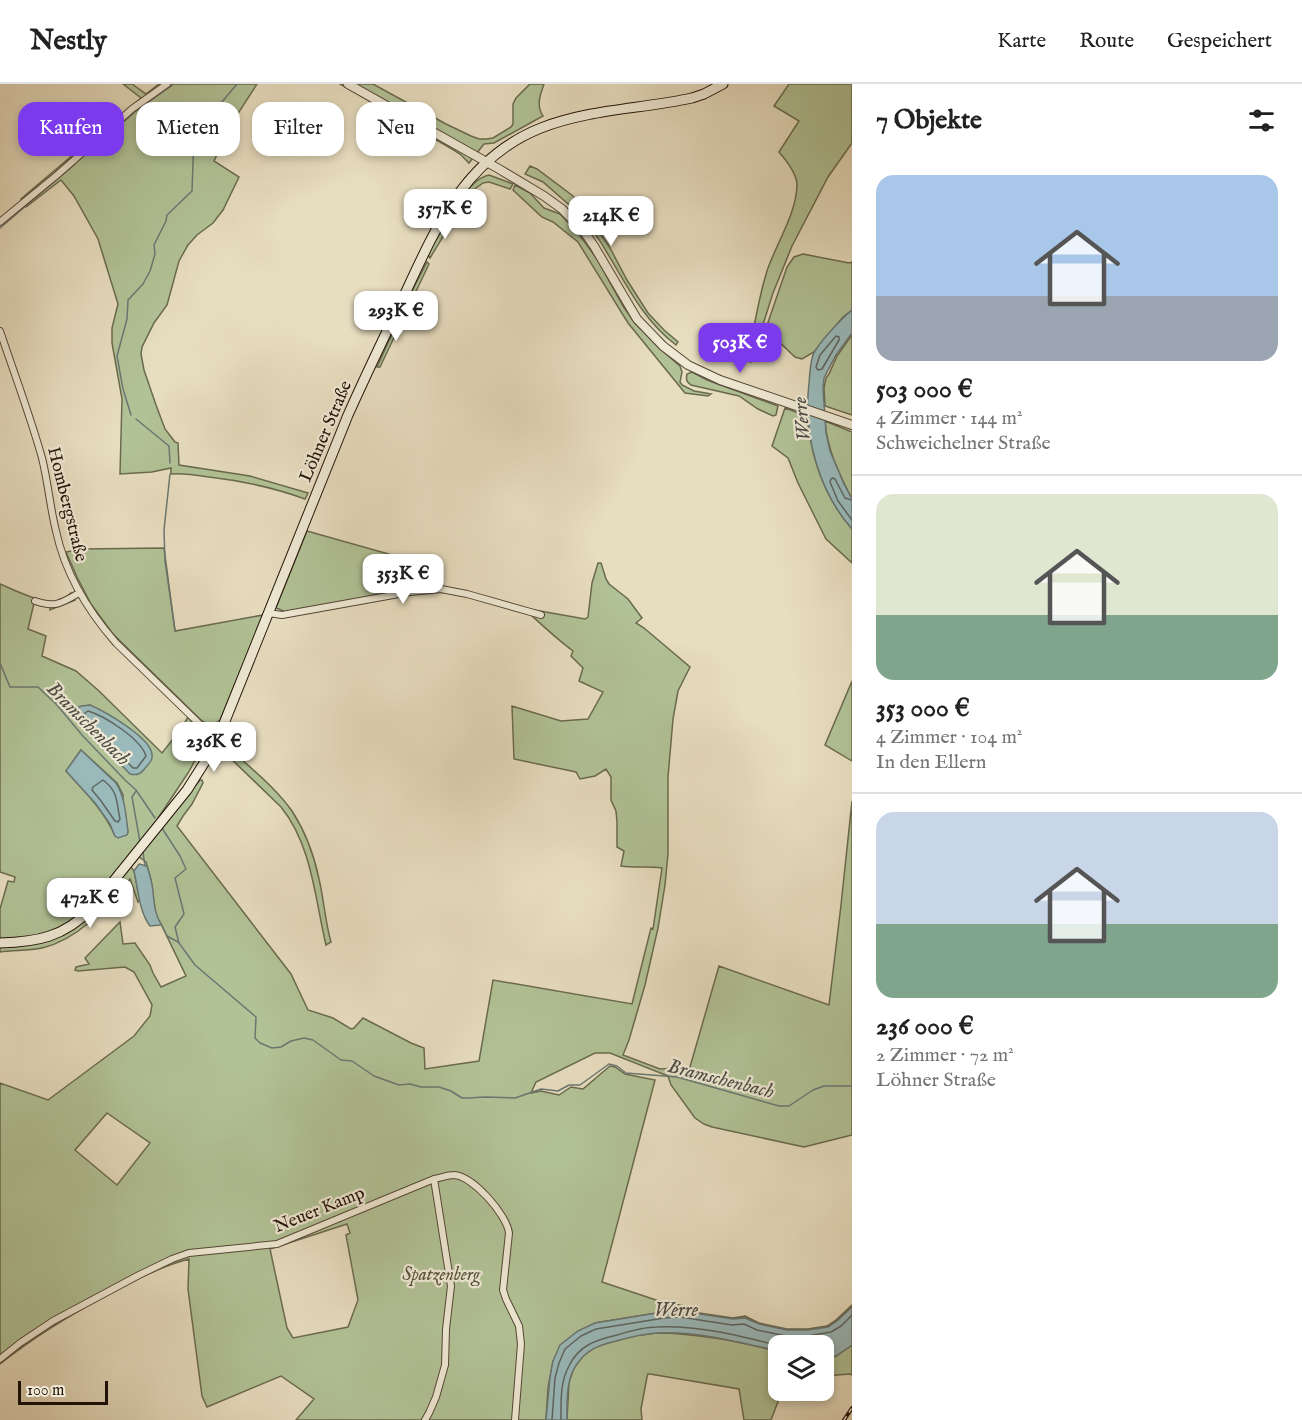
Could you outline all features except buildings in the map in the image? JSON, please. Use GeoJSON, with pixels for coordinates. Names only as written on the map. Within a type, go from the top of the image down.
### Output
{"type":"FeatureCollection","features":[{"type":"Feature","properties":{"kind":"main road","name":"Löhner Straße"},"geometry":{"type":"LineString","coordinates":[[0,943],[41,939],[73,926],[91,909],[187,790],[206,760],[348,415],[436,229],[458,193],[487,162],[508,146],[537,130],[566,120],[602,112],[692,98],[723,84]]}},
{"type":"Feature","properties":{"kind":"street"},"geometry":{"type":"LineString","coordinates":[[0,222],[132,109],[167,84]]}},
{"type":"Feature","properties":{"kind":"street"},"geometry":{"type":"LineString","coordinates":[[348,84],[544,196],[572,218],[603,259],[637,319],[672,354],[703,373],[852,425]]}},
{"type":"Feature","properties":{"kind":"street","name":"Hombergstraße"},"geometry":{"type":"LineString","coordinates":[[0,331],[37,440],[55,530],[79,593],[103,629],[116,643],[216,740]]}},
{"type":"Feature","properties":{"kind":"street"},"geometry":{"type":"LineString","coordinates":[[268,614],[282,615],[410,592],[441,589],[541,615]]}},
{"type":"Feature","properties":{"kind":"street"},"geometry":{"type":"LineString","coordinates":[[35,601],[53,605],[79,593]]}},
{"type":"Feature","properties":{"kind":"street","name":"Neuer Kamp"},"geometry":{"type":"LineString","coordinates":[[0,1359],[20,1343],[71,1311],[172,1258],[277,1244],[434,1179],[455,1175],[468,1181],[492,1201],[508,1225],[504,1290],[519,1326],[521,1344],[515,1420]]}},
{"type":"Feature","properties":{"kind":"street"},"geometry":{"type":"LineString","coordinates":[[424,1420],[436,1397],[444,1372],[446,1329],[452,1286],[434,1179]]}},
{"type":"Feature","properties":{"kind":"green space"},"geometry":{"type":"Polygon","coordinates":[[[123,84],[132,84],[146,94],[159,84],[257,84],[240,110],[240,102],[136,102],[141,98],[123,84]]]}},
{"type":"Feature","properties":{"kind":"green space"},"geometry":{"type":"Polygon","coordinates":[[[340,84],[373,84],[406,102],[371,102],[340,84]]]}},
{"type":"Feature","properties":{"kind":"green space"},"geometry":{"type":"Polygon","coordinates":[[[530,84],[544,84],[539,104],[543,116],[494,143],[484,144],[469,163],[436,140],[436,119],[479,139],[493,138],[513,124],[513,104],[516,98],[530,84]]]}},
{"type":"Feature","properties":{"kind":"green space"},"geometry":{"type":"Polygon","coordinates":[[[789,84],[852,84],[852,143],[828,177],[792,246],[773,293],[751,362],[748,361],[764,282],[790,217],[796,195],[795,175],[779,152],[799,121],[774,106],[789,84]]]}},
{"type":"Feature","properties":{"kind":"green space"},"geometry":{"type":"Polygon","coordinates":[[[136,102],[136,156],[216,156],[214,161],[239,177],[223,210],[213,223],[188,245],[179,261],[167,305],[154,323],[142,347],[144,370],[165,429],[178,443],[179,465],[250,476],[308,493],[305,499],[246,483],[195,475],[171,474],[171,468],[120,474],[122,399],[112,343],[112,328],[118,304],[98,239],[74,196],[61,180],[26,207],[21,199],[72,156],[124,156],[124,113],[136,102]]]}},
{"type":"Feature","properties":{"kind":"green space"},"geometry":{"type":"Polygon","coordinates":[[[530,166],[573,196],[576,203],[575,210],[543,182],[525,174],[530,166]]]}},
{"type":"Feature","properties":{"kind":"green space"},"geometry":{"type":"Polygon","coordinates":[[[489,175],[513,184],[510,189],[489,182],[483,183],[472,191],[430,258],[428,255],[453,209],[470,187],[489,175]]]}},
{"type":"Feature","properties":{"kind":"green space"},"geometry":{"type":"Polygon","coordinates":[[[515,185],[530,193],[544,208],[560,214],[575,229],[597,259],[634,322],[680,366],[682,385],[694,391],[711,394],[708,396],[685,393],[628,323],[578,242],[553,222],[542,217],[513,190],[515,185]]]}},
{"type":"Feature","properties":{"kind":"green space"},"geometry":{"type":"Polygon","coordinates":[[[584,204],[586,214],[609,246],[648,313],[678,342],[676,345],[654,325],[645,313],[600,242],[581,217],[580,212],[584,204]]]}},
{"type":"Feature","properties":{"kind":"green space"},"geometry":{"type":"Polygon","coordinates":[[[803,254],[852,262],[852,310],[843,317],[814,352],[802,359],[795,357],[776,339],[764,334],[787,267],[794,257],[803,254]]]}},
{"type":"Feature","properties":{"kind":"green space"},"geometry":{"type":"Polygon","coordinates":[[[427,262],[429,264],[380,367],[377,367],[413,289],[427,262]]]}},
{"type":"Feature","properties":{"kind":"green space"},"geometry":{"type":"Polygon","coordinates":[[[852,335],[852,415],[825,406],[824,388],[826,378],[837,356],[852,335]]]}},
{"type":"Feature","properties":{"kind":"green space"},"geometry":{"type":"Polygon","coordinates":[[[692,372],[707,380],[778,406],[776,415],[773,416],[758,409],[739,396],[691,385],[687,382],[686,377],[692,372]]]}},
{"type":"Feature","properties":{"kind":"green space"},"geometry":{"type":"Polygon","coordinates":[[[785,408],[807,416],[812,447],[821,476],[834,504],[852,529],[852,563],[826,539],[788,458],[772,446],[785,408]]]}},
{"type":"Feature","properties":{"kind":"green space"},"geometry":{"type":"Polygon","coordinates":[[[825,421],[852,432],[852,499],[831,451],[825,421]]]}},
{"type":"Feature","properties":{"kind":"green space","name":"Spatzenberg"},"geometry":{"type":"Polygon","coordinates":[[[307,531],[424,564],[420,588],[438,587],[529,609],[585,619],[588,617],[592,583],[598,563],[601,563],[609,584],[628,599],[642,618],[636,623],[690,667],[678,691],[673,719],[668,777],[668,854],[658,928],[645,985],[623,1055],[660,1069],[690,1067],[719,966],[829,1005],[852,801],[852,1135],[804,1147],[712,1127],[695,1118],[671,1085],[668,1076],[610,1053],[595,1053],[536,1082],[531,1093],[541,1091],[559,1095],[571,1087],[583,1089],[610,1066],[625,1074],[655,1080],[602,1282],[662,1302],[685,1306],[699,1313],[733,1318],[745,1316],[759,1323],[787,1329],[827,1326],[852,1305],[837,1321],[828,1327],[808,1330],[787,1330],[759,1324],[745,1318],[733,1319],[680,1311],[595,1323],[553,1361],[546,1420],[296,1420],[314,1399],[281,1376],[207,1407],[202,1396],[188,1289],[189,1259],[150,1273],[98,1300],[41,1334],[0,1364],[0,1083],[48,1100],[134,1036],[150,1016],[152,1005],[134,972],[125,967],[75,970],[76,967],[89,964],[85,958],[120,922],[123,944],[135,943],[161,987],[186,976],[156,917],[146,862],[139,857],[131,867],[134,871],[140,900],[138,902],[130,879],[91,921],[56,944],[32,950],[0,952],[0,909],[8,881],[14,882],[15,877],[0,872],[0,584],[47,602],[55,602],[71,593],[75,600],[50,610],[50,607],[34,603],[28,629],[46,636],[42,656],[76,671],[162,753],[188,717],[199,730],[203,746],[158,818],[163,826],[202,780],[203,783],[192,804],[177,826],[291,974],[308,1010],[333,1018],[351,1029],[363,1018],[424,1048],[425,1069],[479,1061],[493,980],[632,1004],[651,928],[653,929],[662,868],[621,866],[624,851],[617,847],[616,811],[611,800],[611,777],[606,769],[595,776],[580,779],[576,772],[514,759],[512,706],[561,721],[588,719],[603,692],[579,681],[583,668],[571,656],[573,651],[531,615],[444,591],[418,593],[286,616],[284,611],[276,608],[307,531]],[[90,705],[76,708],[93,735],[131,774],[90,705]],[[81,750],[66,771],[100,810],[115,836],[128,832],[123,795],[117,783],[81,750]],[[107,1113],[75,1150],[117,1185],[150,1143],[107,1113]],[[347,1224],[270,1249],[287,1328],[293,1338],[348,1327],[358,1300],[346,1235],[350,1233],[347,1224]]]}},
{"type":"Feature","properties":{"kind":"green space"},"geometry":{"type":"Polygon","coordinates":[[[164,548],[175,631],[263,615],[220,720],[216,723],[202,721],[113,634],[91,604],[66,552],[82,549],[164,548]]]}},
{"type":"Feature","properties":{"kind":"green space"},"geometry":{"type":"Polygon","coordinates":[[[852,681],[852,761],[825,745],[852,681]]]}},
{"type":"Feature","properties":{"kind":"green space"},"geometry":{"type":"Polygon","coordinates":[[[227,746],[277,793],[292,811],[301,827],[312,852],[321,887],[331,942],[326,945],[311,873],[300,838],[281,807],[222,750],[227,746]]]}},
{"type":"Feature","properties":{"kind":"green space"},"geometry":{"type":"Polygon","coordinates":[[[672,1333],[703,1336],[768,1349],[768,1401],[778,1401],[771,1420],[744,1420],[739,1389],[648,1374],[641,1409],[642,1420],[567,1420],[569,1382],[574,1368],[583,1356],[597,1346],[634,1336],[672,1333]]]}},
{"type":"Feature","properties":{"kind":"green space"},"geometry":{"type":"Polygon","coordinates":[[[852,1345],[852,1375],[834,1375],[834,1356],[852,1345]]]}},
{"type":"Feature","properties":{"kind":"water"},"geometry":{"type":"Polygon","coordinates":[[[852,310],[852,333],[836,355],[824,378],[823,389],[826,433],[830,451],[852,499],[852,529],[840,514],[822,479],[811,441],[808,402],[813,355],[825,338],[852,310]]]}},
{"type":"Feature","properties":{"kind":"water"},"geometry":{"type":"Polygon","coordinates":[[[90,705],[136,733],[150,748],[151,760],[141,772],[135,775],[130,774],[93,735],[74,710],[80,706],[90,705]]]}},
{"type":"Feature","properties":{"kind":"water"},"geometry":{"type":"Polygon","coordinates":[[[81,750],[119,788],[125,807],[127,835],[118,838],[115,836],[110,824],[96,804],[66,771],[81,750]]]}},
{"type":"Feature","properties":{"kind":"water"},"geometry":{"type":"Polygon","coordinates":[[[139,864],[147,866],[160,925],[150,926],[143,914],[134,871],[139,864]]]}},
{"type":"Feature","properties":{"kind":"water"},"geometry":{"type":"Polygon","coordinates":[[[852,1307],[852,1345],[834,1356],[834,1335],[768,1335],[768,1349],[718,1338],[672,1333],[647,1334],[604,1344],[583,1356],[572,1373],[568,1392],[567,1420],[546,1420],[550,1377],[553,1361],[560,1345],[578,1331],[595,1323],[680,1311],[733,1319],[745,1318],[759,1324],[787,1330],[828,1327],[852,1307]]]}},
{"type":"Feature","properties":{"kind":"waterway"},"geometry":{"type":"LineString","coordinates":[[124,122],[174,84]]}},
{"type":"Feature","properties":{"kind":"waterway"},"geometry":{"type":"LineString","coordinates":[[131,415],[117,356],[127,319],[128,300],[143,284],[150,271],[155,254],[154,245],[167,215],[192,191],[194,135],[237,84]]}},
{"type":"Feature","properties":{"kind":"waterway"},"geometry":{"type":"LineString","coordinates":[[0,228],[75,164]]}},
{"type":"Feature","properties":{"kind":"waterway"},"geometry":{"type":"LineString","coordinates":[[136,419],[169,446],[170,463]]}},
{"type":"Feature","properties":{"kind":"waterway"},"geometry":{"type":"LineString","coordinates":[[170,474],[164,530],[165,561],[175,630]]}},
{"type":"Feature","properties":{"kind":"waterway","name":"Bramschenbach"},"geometry":{"type":"LineString","coordinates":[[0,663],[10,687],[38,687],[57,705],[82,735],[136,790],[155,818]]}},
{"type":"Feature","properties":{"kind":"waterway"},"geometry":{"type":"LineString","coordinates":[[136,791],[132,797],[140,842]]}},
{"type":"Feature","properties":{"kind":"waterway","name":"Bramschenbach"},"geometry":{"type":"LineString","coordinates":[[162,828],[186,869],[175,878],[184,914],[175,927],[179,943],[195,965],[256,1017],[255,1038],[272,1048],[304,1038],[313,1040],[341,1060],[352,1061],[374,1076],[399,1085],[439,1087],[462,1098],[515,1098],[541,1089],[558,1091],[569,1085],[580,1085],[609,1064],[617,1066],[626,1073],[677,1077],[779,1106],[789,1106],[813,1090],[824,1086],[852,1086]]}},
{"type":"Feature","properties":{"kind":"waterway"},"geometry":{"type":"LineString","coordinates":[[143,852],[145,866]]}},
{"type":"Feature","properties":{"kind":"waterway"},"geometry":{"type":"LineString","coordinates":[[161,924],[167,936],[178,942]]}},
{"type":"Feature","properties":{"kind":"railway"},"geometry":{"type":"LineString","coordinates":[[844,1420],[852,1408]]}},
{"type":"Feature","properties":{"kind":"water label","name":"Werre"},"geometry":{"type":"Point","coordinates":[801,419]}},
{"type":"Feature","properties":{"kind":"water label","name":"Werre"},"geometry":{"type":"Point","coordinates":[676,1309]}}]}
